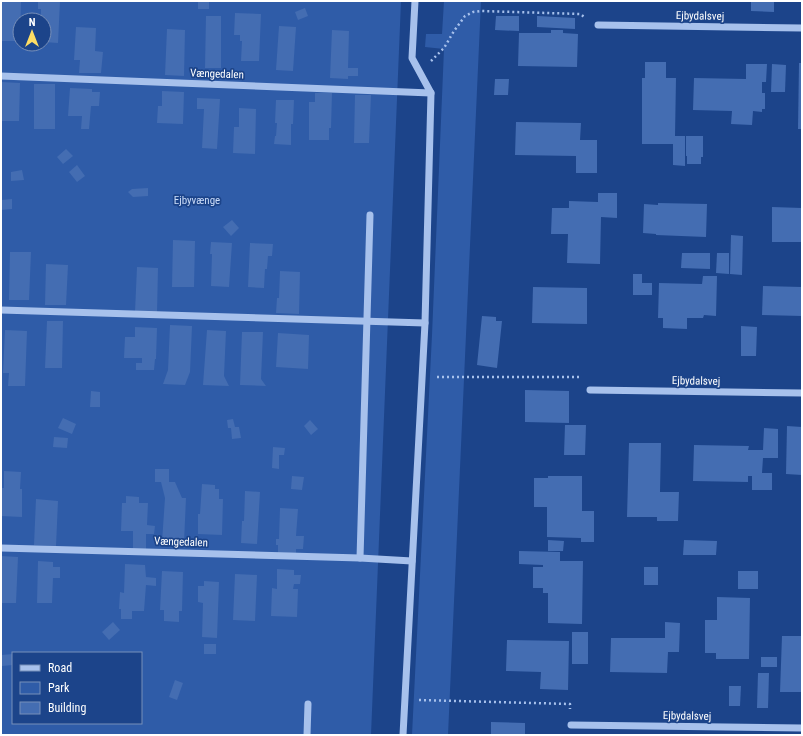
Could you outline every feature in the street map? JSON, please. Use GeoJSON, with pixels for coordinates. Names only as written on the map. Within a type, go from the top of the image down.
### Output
{"type":"FeatureCollection","features":[{"type":"Feature","properties":{"kind":"street"},"geometry":{"type":"LineString","coordinates":[[403,735],[425,323],[431,93],[412,58],[415,1]]}},
{"type":"Feature","properties":{"kind":"street","name":"Ejbydalsvej"},"geometry":{"type":"LineString","coordinates":[[598,25],[802,28]]}},
{"type":"Feature","properties":{"kind":"street","name":"Vængedalen"},"geometry":{"type":"LineString","coordinates":[[1,76],[431,93]]}},
{"type":"Feature","properties":{"kind":"street"},"geometry":{"type":"LineString","coordinates":[[360,558],[370,215]]}},
{"type":"Feature","properties":{"kind":"street"},"geometry":{"type":"LineString","coordinates":[[1,310],[425,323]]}},
{"type":"Feature","properties":{"kind":"street","name":"Ejbydalsvej"},"geometry":{"type":"LineString","coordinates":[[590,390],[802,393]]}},
{"type":"Feature","properties":{"kind":"street","name":"Vængedalen"},"geometry":{"type":"LineString","coordinates":[[1,548],[360,558],[412,561]]}},
{"type":"Feature","properties":{"kind":"street"},"geometry":{"type":"LineString","coordinates":[[307,735],[308,704]]}},
{"type":"Feature","properties":{"kind":"street","name":"Ejbydalsvej"},"geometry":{"type":"LineString","coordinates":[[572,725],[802,728]]}},
{"type":"Feature","properties":{"kind":"path"},"geometry":{"type":"LineString","coordinates":[[420,72],[444,48],[464,16],[473,12],[580,14],[598,25]]}},
{"type":"Feature","properties":{"kind":"path"},"geometry":{"type":"LineString","coordinates":[[422,376],[581,377],[590,390]]}},
{"type":"Feature","properties":{"kind":"path"},"geometry":{"type":"LineString","coordinates":[[405,700],[570,704],[572,725]]}},
{"type":"Feature","properties":{"kind":"green space","name":"Ejbyvænge"},"geometry":{"type":"Polygon","coordinates":[[[1,1],[401,1],[371,735],[1,735],[1,1]]]}},
{"type":"Feature","properties":{"kind":"green space"},"geometry":{"type":"Polygon","coordinates":[[[444,1],[481,1],[448,735],[412,735],[432,335],[444,49],[425,47],[426,34],[442,34],[444,1]]]}},
{"type":"Feature","properties":{"kind":"building"},"geometry":{"type":"Polygon","coordinates":[[[2,1],[21,1],[21,12],[12,12],[12,41],[1,41],[2,1]]]}},
{"type":"Feature","properties":{"kind":"building"},"geometry":{"type":"Polygon","coordinates":[[[38,1],[60,1],[58,43],[52,43],[52,12],[41,12],[41,9],[38,9],[38,1]]]}},
{"type":"Feature","properties":{"kind":"building"},"geometry":{"type":"Polygon","coordinates":[[[198,1],[209,1],[209,9],[198,9],[198,1]]]}},
{"type":"Feature","properties":{"kind":"building"},"geometry":{"type":"Polygon","coordinates":[[[751,1],[774,1],[774,12],[751,11],[751,1]]]}},
{"type":"Feature","properties":{"kind":"building"},"geometry":{"type":"Polygon","coordinates":[[[305,8],[308,16],[298,20],[295,12],[305,8]]]}},
{"type":"Feature","properties":{"kind":"building"},"geometry":{"type":"Polygon","coordinates":[[[235,13],[261,14],[259,61],[241,61],[242,41],[240,41],[240,35],[234,35],[235,13]]]}},
{"type":"Feature","properties":{"kind":"building"},"geometry":{"type":"Polygon","coordinates":[[[206,16],[221,16],[221,68],[205,68],[206,16]]]}},
{"type":"Feature","properties":{"kind":"building"},"geometry":{"type":"Polygon","coordinates":[[[496,16],[519,16],[519,31],[495,30],[496,16]]]}},
{"type":"Feature","properties":{"kind":"building"},"geometry":{"type":"Polygon","coordinates":[[[537,16],[575,18],[575,29],[537,27],[537,16]]]}},
{"type":"Feature","properties":{"kind":"building"},"geometry":{"type":"Polygon","coordinates":[[[279,26],[296,27],[293,71],[276,70],[279,26]]]}},
{"type":"Feature","properties":{"kind":"building"},"geometry":{"type":"Polygon","coordinates":[[[76,27],[96,28],[95,51],[103,52],[101,73],[79,73],[80,60],[74,60],[76,27]]]}},
{"type":"Feature","properties":{"kind":"building"},"geometry":{"type":"Polygon","coordinates":[[[167,29],[185,30],[184,76],[165,75],[167,29]]]}},
{"type":"Feature","properties":{"kind":"building"},"geometry":{"type":"Polygon","coordinates":[[[332,30],[349,31],[348,68],[358,68],[358,76],[348,76],[348,79],[330,78],[332,30]]]}},
{"type":"Feature","properties":{"kind":"building"},"geometry":{"type":"Polygon","coordinates":[[[551,30],[563,30],[563,33],[578,34],[577,67],[518,66],[519,33],[551,33],[551,30]]]}},
{"type":"Feature","properties":{"kind":"building"},"geometry":{"type":"Polygon","coordinates":[[[645,62],[666,62],[666,78],[676,78],[675,136],[685,136],[685,166],[673,165],[673,144],[642,144],[642,78],[645,78],[645,62]]]}},
{"type":"Feature","properties":{"kind":"building"},"geometry":{"type":"Polygon","coordinates":[[[799,63],[802,63],[802,129],[798,129],[799,63]]]}},
{"type":"Feature","properties":{"kind":"building"},"geometry":{"type":"Polygon","coordinates":[[[746,64],[767,64],[766,82],[762,82],[762,93],[765,93],[765,109],[762,109],[762,112],[753,111],[752,125],[731,124],[732,111],[693,110],[694,78],[746,79],[746,64]]]}},
{"type":"Feature","properties":{"kind":"building"},"geometry":{"type":"Polygon","coordinates":[[[772,64],[786,65],[785,92],[771,92],[772,64]]]}},
{"type":"Feature","properties":{"kind":"building"},"geometry":{"type":"Polygon","coordinates":[[[495,79],[509,79],[508,95],[494,95],[495,79]]]}},
{"type":"Feature","properties":{"kind":"building"},"geometry":{"type":"Polygon","coordinates":[[[1,82],[20,83],[19,121],[1,121],[1,82]]]}},
{"type":"Feature","properties":{"kind":"building"},"geometry":{"type":"Polygon","coordinates":[[[34,84],[55,84],[55,129],[34,129],[34,84]]]}},
{"type":"Feature","properties":{"kind":"building"},"geometry":{"type":"Polygon","coordinates":[[[70,88],[92,89],[92,92],[100,92],[99,106],[91,106],[89,129],[81,129],[82,116],[68,116],[70,88]]]}},
{"type":"Feature","properties":{"kind":"building"},"geometry":{"type":"Polygon","coordinates":[[[162,91],[184,92],[183,124],[157,123],[158,106],[162,106],[162,91]]]}},
{"type":"Feature","properties":{"kind":"building"},"geometry":{"type":"Polygon","coordinates":[[[315,93],[332,93],[331,128],[329,128],[329,140],[309,140],[309,102],[315,102],[315,93]]]}},
{"type":"Feature","properties":{"kind":"building"},"geometry":{"type":"Polygon","coordinates":[[[355,95],[371,95],[369,143],[354,143],[355,95]]]}},
{"type":"Feature","properties":{"kind":"building"},"geometry":{"type":"Polygon","coordinates":[[[197,98],[220,99],[217,149],[202,148],[204,109],[197,109],[197,98]]]}},
{"type":"Feature","properties":{"kind":"building"},"geometry":{"type":"Polygon","coordinates":[[[276,100],[294,100],[293,124],[291,124],[291,145],[274,144],[277,123],[275,123],[276,100]]]}},
{"type":"Feature","properties":{"kind":"building"},"geometry":{"type":"Polygon","coordinates":[[[239,108],[256,109],[255,154],[233,153],[234,127],[239,127],[239,108]]]}},
{"type":"Feature","properties":{"kind":"building"},"geometry":{"type":"Polygon","coordinates":[[[516,122],[581,123],[580,140],[597,140],[597,173],[576,173],[576,156],[515,155],[516,122]]]}},
{"type":"Feature","properties":{"kind":"building"},"geometry":{"type":"Polygon","coordinates":[[[686,136],[703,136],[703,157],[701,157],[701,164],[687,164],[686,136]]]}},
{"type":"Feature","properties":{"kind":"building"},"geometry":{"type":"Polygon","coordinates":[[[66,149],[73,156],[63,164],[57,157],[66,149]]]}},
{"type":"Feature","properties":{"kind":"building"},"geometry":{"type":"Polygon","coordinates":[[[77,165],[85,176],[77,182],[69,172],[77,165]]]}},
{"type":"Feature","properties":{"kind":"building"},"geometry":{"type":"Polygon","coordinates":[[[22,170],[24,180],[11,181],[11,172],[22,170]]]}},
{"type":"Feature","properties":{"kind":"building"},"geometry":{"type":"Polygon","coordinates":[[[148,188],[148,196],[133,197],[128,192],[132,189],[148,188]]]}},
{"type":"Feature","properties":{"kind":"building"},"geometry":{"type":"Polygon","coordinates":[[[598,193],[617,193],[617,218],[601,217],[600,264],[567,263],[568,234],[551,234],[552,208],[569,208],[569,201],[598,202],[598,193]]]}},
{"type":"Feature","properties":{"kind":"building"},"geometry":{"type":"Polygon","coordinates":[[[12,199],[12,209],[1,210],[1,200],[12,199]]]}},
{"type":"Feature","properties":{"kind":"building"},"geometry":{"type":"Polygon","coordinates":[[[658,203],[707,204],[706,237],[643,233],[644,204],[658,205],[658,203]]]}},
{"type":"Feature","properties":{"kind":"building"},"geometry":{"type":"Polygon","coordinates":[[[772,207],[802,208],[802,242],[772,242],[772,207]]]}},
{"type":"Feature","properties":{"kind":"building"},"geometry":{"type":"Polygon","coordinates":[[[232,220],[239,228],[231,236],[223,227],[232,220]]]}},
{"type":"Feature","properties":{"kind":"building"},"geometry":{"type":"Polygon","coordinates":[[[731,235],[743,236],[742,275],[730,274],[731,235]]]}},
{"type":"Feature","properties":{"kind":"building"},"geometry":{"type":"Polygon","coordinates":[[[173,240],[195,241],[194,287],[172,287],[173,240]]]}},
{"type":"Feature","properties":{"kind":"building"},"geometry":{"type":"Polygon","coordinates":[[[211,242],[232,243],[229,287],[211,286],[211,242]]]}},
{"type":"Feature","properties":{"kind":"building"},"geometry":{"type":"Polygon","coordinates":[[[250,243],[273,244],[272,256],[268,256],[267,269],[265,269],[264,288],[248,287],[250,243]]]}},
{"type":"Feature","properties":{"kind":"building"},"geometry":{"type":"Polygon","coordinates":[[[10,252],[31,252],[29,300],[9,300],[10,252]]]}},
{"type":"Feature","properties":{"kind":"building"},"geometry":{"type":"Polygon","coordinates":[[[682,253],[710,253],[710,269],[681,268],[682,253]]]}},
{"type":"Feature","properties":{"kind":"building"},"geometry":{"type":"Polygon","coordinates":[[[717,253],[729,253],[729,274],[716,273],[717,253]]]}},
{"type":"Feature","properties":{"kind":"building"},"geometry":{"type":"Polygon","coordinates":[[[46,264],[68,265],[66,305],[45,305],[46,264]]]}},
{"type":"Feature","properties":{"kind":"building"},"geometry":{"type":"Polygon","coordinates":[[[137,267],[158,268],[157,313],[135,312],[137,267]]]}},
{"type":"Feature","properties":{"kind":"building"},"geometry":{"type":"Polygon","coordinates":[[[280,271],[300,272],[299,314],[276,313],[277,298],[279,298],[280,271]]]}},
{"type":"Feature","properties":{"kind":"building"},"geometry":{"type":"Polygon","coordinates":[[[633,274],[642,274],[642,283],[652,283],[652,295],[633,295],[633,274]]]}},
{"type":"Feature","properties":{"kind":"building"},"geometry":{"type":"Polygon","coordinates":[[[703,276],[717,276],[716,316],[704,315],[703,318],[687,318],[687,329],[663,328],[663,318],[658,318],[659,283],[702,284],[703,276]]]}},
{"type":"Feature","properties":{"kind":"building"},"geometry":{"type":"Polygon","coordinates":[[[763,286],[802,287],[802,316],[762,315],[763,286]]]}},
{"type":"Feature","properties":{"kind":"building"},"geometry":{"type":"Polygon","coordinates":[[[533,287],[587,288],[587,324],[532,323],[533,287]]]}},
{"type":"Feature","properties":{"kind":"building"},"geometry":{"type":"Polygon","coordinates":[[[482,316],[496,317],[496,321],[502,321],[497,368],[477,365],[482,316]]]}},
{"type":"Feature","properties":{"kind":"building"},"geometry":{"type":"Polygon","coordinates":[[[47,321],[63,321],[62,368],[45,368],[47,321]]]}},
{"type":"Feature","properties":{"kind":"building"},"geometry":{"type":"Polygon","coordinates":[[[170,325],[192,326],[190,372],[185,385],[163,384],[168,370],[170,325]]]}},
{"type":"Feature","properties":{"kind":"building"},"geometry":{"type":"Polygon","coordinates":[[[741,326],[757,327],[756,356],[741,356],[741,326]]]}},
{"type":"Feature","properties":{"kind":"building"},"geometry":{"type":"Polygon","coordinates":[[[135,327],[157,328],[156,359],[154,370],[136,370],[136,363],[142,363],[142,358],[124,358],[125,337],[135,337],[135,327]]]}},
{"type":"Feature","properties":{"kind":"building"},"geometry":{"type":"Polygon","coordinates":[[[5,330],[27,331],[25,386],[8,386],[9,373],[3,373],[5,330]]]}},
{"type":"Feature","properties":{"kind":"building"},"geometry":{"type":"Polygon","coordinates":[[[207,330],[226,331],[224,376],[229,386],[203,385],[207,330]]]}},
{"type":"Feature","properties":{"kind":"building"},"geometry":{"type":"Polygon","coordinates":[[[242,332],[263,332],[261,379],[266,386],[240,385],[242,332]]]}},
{"type":"Feature","properties":{"kind":"building"},"geometry":{"type":"Polygon","coordinates":[[[278,333],[309,335],[308,369],[276,367],[278,333]]]}},
{"type":"Feature","properties":{"kind":"building"},"geometry":{"type":"Polygon","coordinates":[[[525,390],[569,391],[569,423],[525,422],[525,390]]]}},
{"type":"Feature","properties":{"kind":"building"},"geometry":{"type":"Polygon","coordinates":[[[91,391],[100,392],[100,407],[90,407],[91,391]]]}},
{"type":"Feature","properties":{"kind":"building"},"geometry":{"type":"Polygon","coordinates":[[[63,418],[76,424],[72,434],[58,428],[63,418]]]}},
{"type":"Feature","properties":{"kind":"building"},"geometry":{"type":"Polygon","coordinates":[[[233,419],[235,427],[239,427],[241,438],[232,439],[231,428],[228,428],[227,420],[233,419]]]}},
{"type":"Feature","properties":{"kind":"building"},"geometry":{"type":"Polygon","coordinates":[[[310,420],[318,429],[311,435],[304,426],[310,420]]]}},
{"type":"Feature","properties":{"kind":"building"},"geometry":{"type":"Polygon","coordinates":[[[565,425],[586,425],[585,455],[564,455],[565,425]]]}},
{"type":"Feature","properties":{"kind":"building"},"geometry":{"type":"Polygon","coordinates":[[[787,426],[802,427],[802,475],[786,474],[787,426]]]}},
{"type":"Feature","properties":{"kind":"building"},"geometry":{"type":"Polygon","coordinates":[[[764,428],[778,429],[778,458],[763,458],[762,473],[772,473],[772,490],[752,490],[752,476],[748,476],[748,482],[693,481],[694,445],[749,446],[748,450],[763,450],[764,428]]]}},
{"type":"Feature","properties":{"kind":"building"},"geometry":{"type":"Polygon","coordinates":[[[54,437],[68,438],[67,448],[53,447],[54,437]]]}},
{"type":"Feature","properties":{"kind":"building"},"geometry":{"type":"Polygon","coordinates":[[[629,443],[661,443],[660,492],[679,492],[678,521],[657,521],[657,517],[627,517],[629,443]]]}},
{"type":"Feature","properties":{"kind":"building"},"geometry":{"type":"Polygon","coordinates":[[[273,447],[285,448],[284,455],[279,455],[279,469],[272,468],[273,447]]]}},
{"type":"Feature","properties":{"kind":"building"},"geometry":{"type":"Polygon","coordinates":[[[155,469],[169,469],[169,482],[175,482],[182,498],[186,498],[184,543],[162,542],[165,498],[161,482],[155,482],[155,469]]]}},
{"type":"Feature","properties":{"kind":"building"},"geometry":{"type":"Polygon","coordinates":[[[4,471],[21,472],[20,489],[22,489],[22,517],[1,516],[4,471]]]}},
{"type":"Feature","properties":{"kind":"building"},"geometry":{"type":"Polygon","coordinates":[[[292,476],[304,477],[302,490],[291,489],[292,476]]]}},
{"type":"Feature","properties":{"kind":"building"},"geometry":{"type":"Polygon","coordinates":[[[548,476],[582,476],[582,511],[594,511],[594,542],[581,542],[581,538],[547,537],[547,507],[534,507],[534,478],[548,478],[548,476]]]}},
{"type":"Feature","properties":{"kind":"building"},"geometry":{"type":"Polygon","coordinates":[[[202,484],[215,485],[215,489],[219,489],[219,499],[223,499],[222,535],[198,534],[198,514],[200,514],[202,484]]]}},
{"type":"Feature","properties":{"kind":"building"},"geometry":{"type":"Polygon","coordinates":[[[245,491],[260,492],[257,544],[241,543],[242,521],[244,521],[245,491]]]}},
{"type":"Feature","properties":{"kind":"building"},"geometry":{"type":"Polygon","coordinates":[[[126,496],[139,497],[139,503],[148,503],[147,525],[155,526],[154,534],[146,534],[146,549],[133,549],[133,531],[121,531],[122,503],[126,503],[126,496]]]}},
{"type":"Feature","properties":{"kind":"building"},"geometry":{"type":"Polygon","coordinates":[[[36,499],[58,501],[56,546],[34,545],[36,499]]]}},
{"type":"Feature","properties":{"kind":"building"},"geometry":{"type":"Polygon","coordinates":[[[280,508],[298,509],[296,536],[304,536],[303,549],[296,549],[296,555],[278,554],[276,539],[279,539],[280,508]]]}},
{"type":"Feature","properties":{"kind":"building"},"geometry":{"type":"Polygon","coordinates":[[[548,540],[564,541],[563,551],[548,551],[548,540]]]}},
{"type":"Feature","properties":{"kind":"building"},"geometry":{"type":"Polygon","coordinates":[[[684,540],[717,541],[716,555],[683,555],[684,540]]]}},
{"type":"Feature","properties":{"kind":"building"},"geometry":{"type":"Polygon","coordinates":[[[519,551],[560,552],[560,561],[583,561],[582,624],[548,623],[548,593],[543,593],[543,588],[533,588],[533,567],[543,567],[543,565],[519,564],[519,551]]]}},
{"type":"Feature","properties":{"kind":"building"},"geometry":{"type":"Polygon","coordinates":[[[1,556],[18,557],[16,603],[1,603],[1,556]]]}},
{"type":"Feature","properties":{"kind":"building"},"geometry":{"type":"Polygon","coordinates":[[[38,561],[53,562],[53,567],[60,567],[60,578],[53,578],[52,603],[37,603],[38,561]]]}},
{"type":"Feature","properties":{"kind":"building"},"geometry":{"type":"Polygon","coordinates":[[[125,564],[145,565],[146,577],[156,578],[156,586],[146,585],[144,611],[132,611],[132,619],[121,619],[121,609],[119,609],[120,592],[124,593],[125,564]]]}},
{"type":"Feature","properties":{"kind":"building"},"geometry":{"type":"Polygon","coordinates":[[[644,567],[658,567],[658,585],[644,585],[644,567]]]}},
{"type":"Feature","properties":{"kind":"building"},"geometry":{"type":"Polygon","coordinates":[[[277,569],[294,570],[294,575],[301,575],[300,584],[294,584],[293,589],[298,589],[297,617],[271,616],[272,588],[277,589],[277,569]]]}},
{"type":"Feature","properties":{"kind":"building"},"geometry":{"type":"Polygon","coordinates":[[[162,571],[183,572],[182,611],[179,611],[179,622],[164,621],[164,610],[160,610],[162,571]]]}},
{"type":"Feature","properties":{"kind":"building"},"geometry":{"type":"Polygon","coordinates":[[[738,571],[758,571],[758,589],[738,589],[738,571]]]}},
{"type":"Feature","properties":{"kind":"building"},"geometry":{"type":"Polygon","coordinates":[[[235,574],[257,575],[255,621],[233,620],[235,574]]]}},
{"type":"Feature","properties":{"kind":"building"},"geometry":{"type":"Polygon","coordinates":[[[204,581],[219,582],[217,638],[202,637],[203,603],[198,602],[198,586],[204,586],[204,581]]]}},
{"type":"Feature","properties":{"kind":"building"},"geometry":{"type":"Polygon","coordinates":[[[717,597],[750,598],[749,659],[716,659],[716,653],[705,653],[705,620],[717,620],[717,597]]]}},
{"type":"Feature","properties":{"kind":"building"},"geometry":{"type":"Polygon","coordinates":[[[113,622],[120,630],[109,640],[102,632],[113,622]]]}},
{"type":"Feature","properties":{"kind":"building"},"geometry":{"type":"Polygon","coordinates":[[[665,622],[680,623],[679,652],[668,652],[667,673],[610,672],[611,638],[665,638],[665,622]]]}},
{"type":"Feature","properties":{"kind":"building"},"geometry":{"type":"Polygon","coordinates":[[[572,632],[588,632],[588,664],[572,664],[572,632]]]}},
{"type":"Feature","properties":{"kind":"building"},"geometry":{"type":"Polygon","coordinates":[[[782,636],[802,636],[802,692],[780,692],[782,636]]]}},
{"type":"Feature","properties":{"kind":"building"},"geometry":{"type":"Polygon","coordinates":[[[507,640],[569,641],[568,690],[540,689],[541,672],[506,671],[507,640]]]}},
{"type":"Feature","properties":{"kind":"building"},"geometry":{"type":"Polygon","coordinates":[[[204,644],[216,644],[216,654],[204,654],[204,644]]]}},
{"type":"Feature","properties":{"kind":"building"},"geometry":{"type":"Polygon","coordinates":[[[12,654],[12,665],[2,666],[1,655],[12,654]]]}},
{"type":"Feature","properties":{"kind":"building"},"geometry":{"type":"Polygon","coordinates":[[[761,657],[777,657],[777,667],[761,667],[761,657]]]}},
{"type":"Feature","properties":{"kind":"building"},"geometry":{"type":"Polygon","coordinates":[[[758,673],[769,673],[768,708],[757,708],[758,673]]]}},
{"type":"Feature","properties":{"kind":"building"},"geometry":{"type":"Polygon","coordinates":[[[175,680],[183,683],[177,700],[169,697],[175,680]]]}},
{"type":"Feature","properties":{"kind":"building"},"geometry":{"type":"Polygon","coordinates":[[[729,686],[741,686],[740,706],[729,706],[729,686]]]}},
{"type":"Feature","properties":{"kind":"building"},"geometry":{"type":"Polygon","coordinates":[[[491,722],[525,723],[525,735],[491,735],[491,722]]]}}]}
